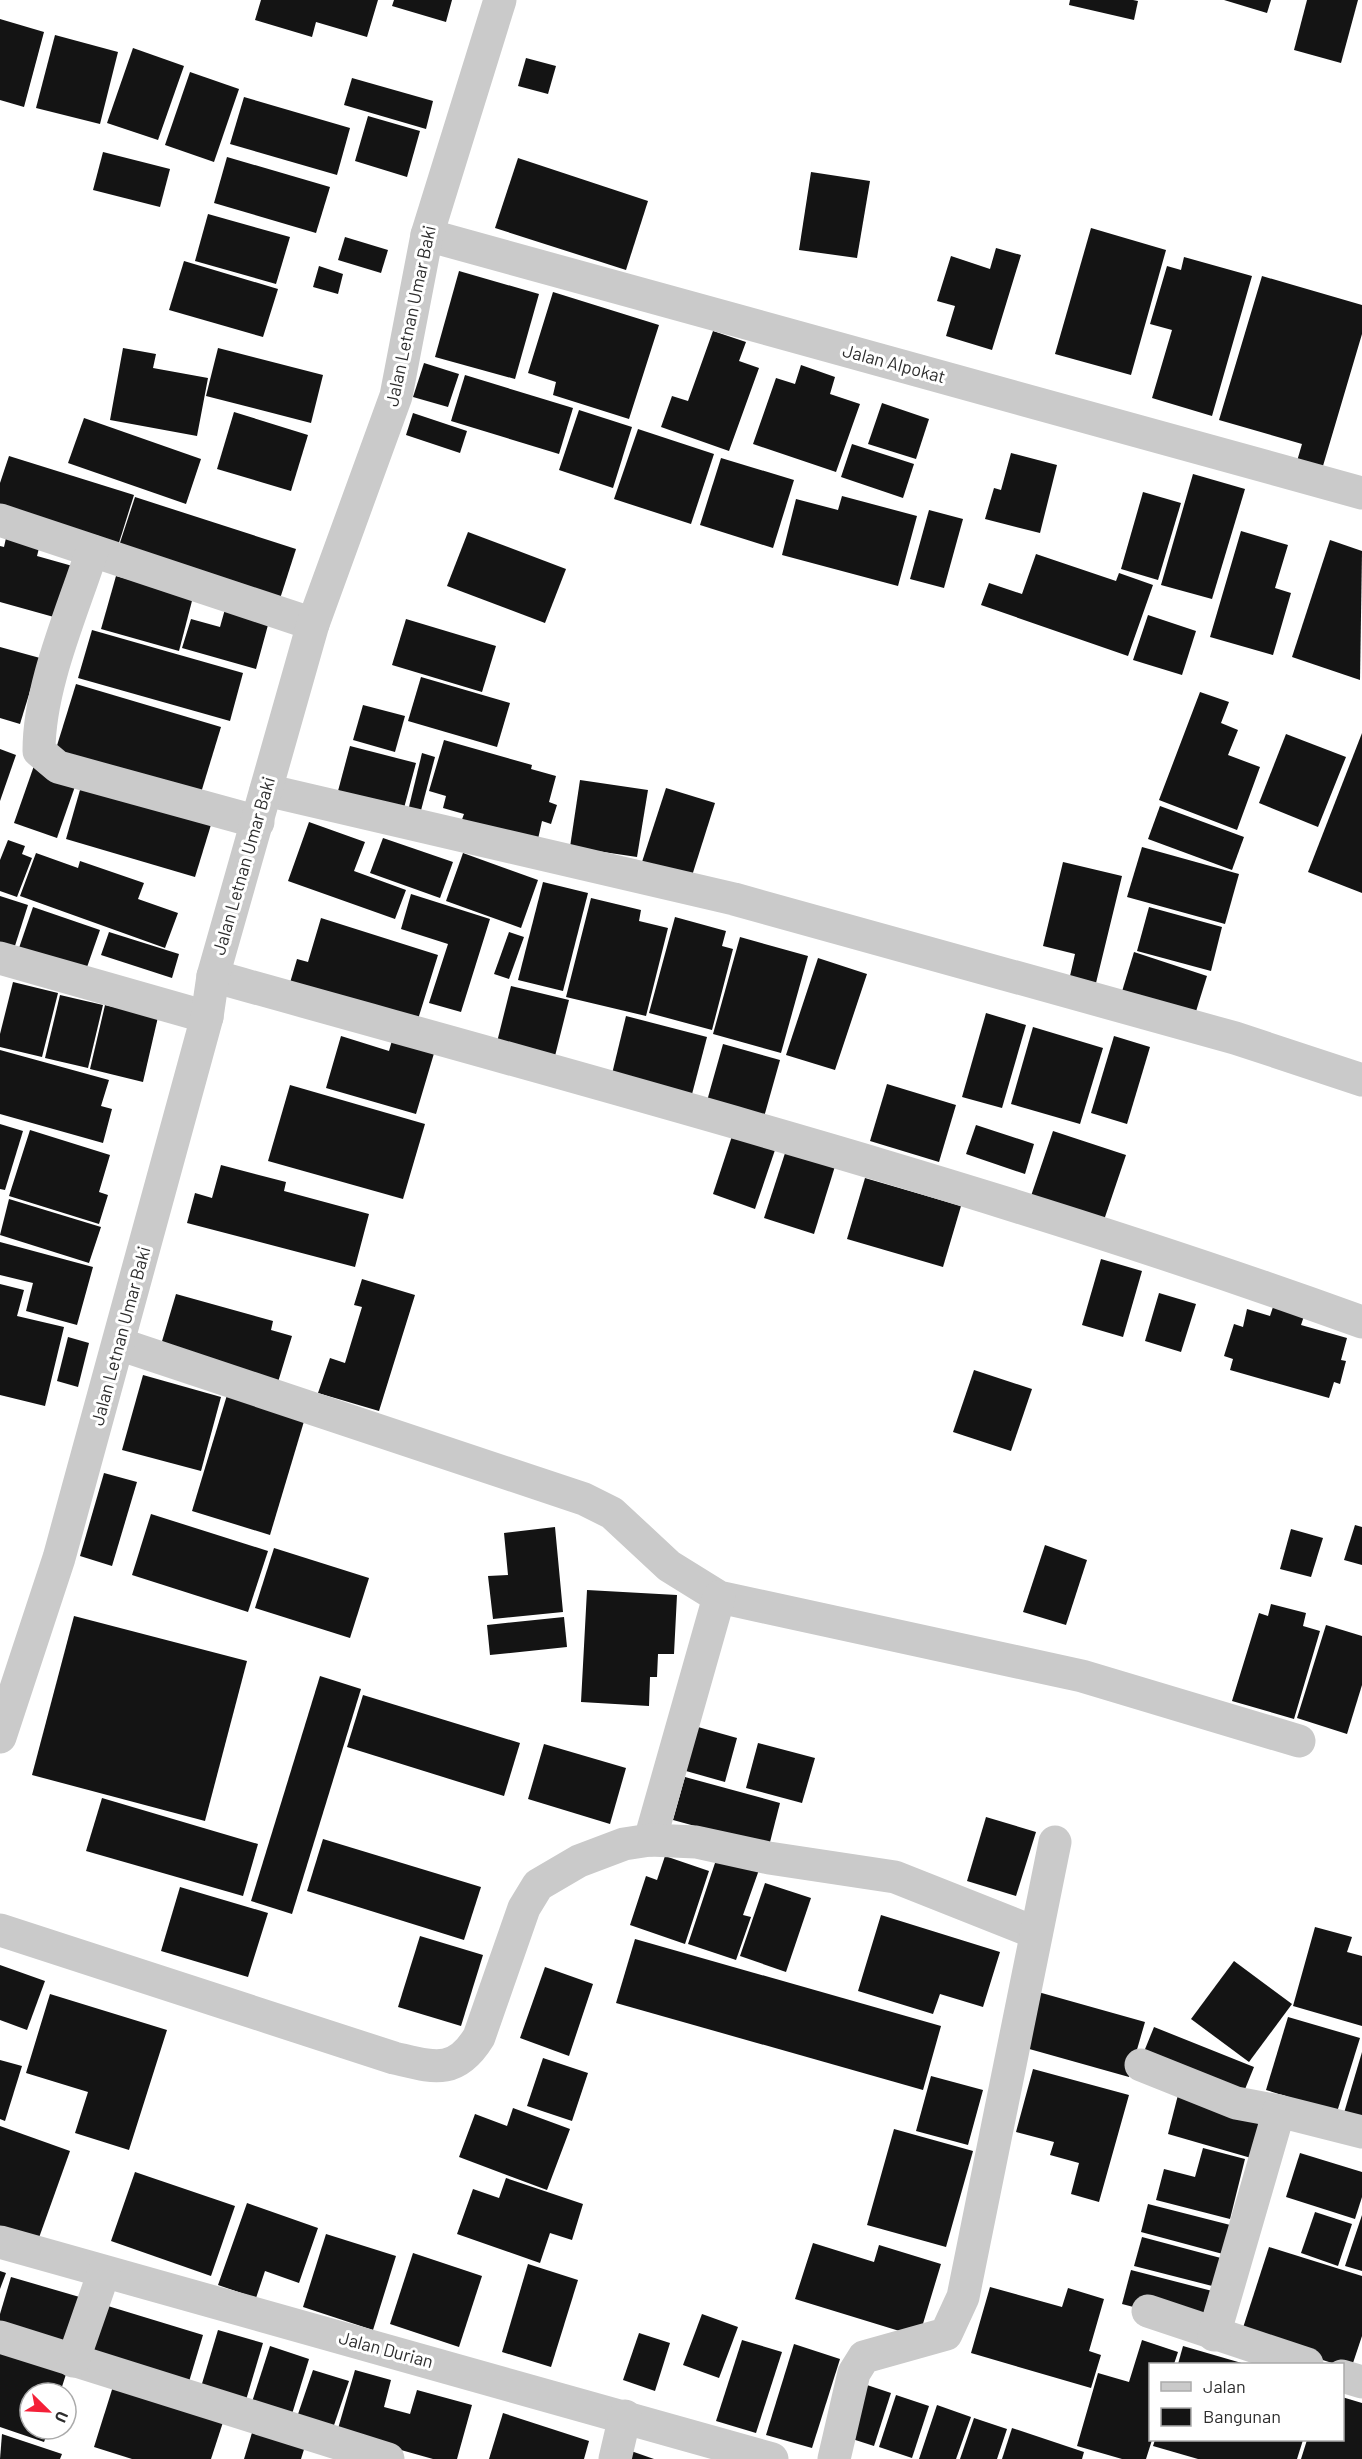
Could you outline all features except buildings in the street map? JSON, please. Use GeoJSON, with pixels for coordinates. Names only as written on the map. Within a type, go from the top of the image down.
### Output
{"type":"FeatureCollection","features":[{"type":"Feature","properties":{"kind":"street","name":"Jalan Letnan Umar Baki"},"geometry":{"type":"LineString","coordinates":[[0,1737],[59,1558],[207,1017],[213,976],[313,624],[396,396],[427,236],[500,0]]}},
{"type":"Feature","properties":{"kind":"street","name":"Jalan Alpokat"},"geometry":{"type":"LineString","coordinates":[[427,236],[1362,493]]}},
{"type":"Feature","properties":{"kind":"street"},"geometry":{"type":"LineString","coordinates":[[0,520],[313,624]]}},
{"type":"Feature","properties":{"kind":"street"},"geometry":{"type":"LineString","coordinates":[[92,551],[49,685],[39,728],[39,751],[58,767],[258,822]]}},
{"type":"Feature","properties":{"kind":"street"},"geometry":{"type":"LineString","coordinates":[[266,790],[734,899],[1235,1038],[1362,1080]]}},
{"type":"Feature","properties":{"kind":"street"},"geometry":{"type":"LineString","coordinates":[[0,958],[207,1017]]}},
{"type":"Feature","properties":{"kind":"street"},"geometry":{"type":"LineString","coordinates":[[213,976],[765,1131],[1048,1216],[1239,1278],[1362,1322]]}},
{"type":"Feature","properties":{"kind":"street"},"geometry":{"type":"LineString","coordinates":[[119,1344],[584,1499],[612,1513],[669,1566],[719,1597],[1082,1676],[1299,1741]]}},
{"type":"Feature","properties":{"kind":"street"},"geometry":{"type":"LineString","coordinates":[[650,1840],[719,1597]]}},
{"type":"Feature","properties":{"kind":"street"},"geometry":{"type":"LineString","coordinates":[[0,1930],[394,2058],[432,2067],[448,2066],[468,2055],[478,2037],[524,1908],[537,1885],[579,1861],[624,1844],[650,1840],[696,1842],[769,1858],[894,1877],[1035,1933]]}},
{"type":"Feature","properties":{"kind":"street"},"geometry":{"type":"LineString","coordinates":[[834,2459],[854,2373],[864,2357],[946,2334],[959,2307],[1055,1842]]}},
{"type":"Feature","properties":{"kind":"street"},"geometry":{"type":"LineString","coordinates":[[1142,2065],[1236,2103],[1362,2132]]}},
{"type":"Feature","properties":{"kind":"street"},"geometry":{"type":"LineString","coordinates":[[1214,2335],[1279,2112]]}},
{"type":"Feature","properties":{"kind":"street","name":"Jalan Durian"},"geometry":{"type":"LineString","coordinates":[[0,2242],[772,2459]]}},
{"type":"Feature","properties":{"kind":"street"},"geometry":{"type":"LineString","coordinates":[[73,2361],[104,2272]]}},
{"type":"Feature","properties":{"kind":"street"},"geometry":{"type":"LineString","coordinates":[[1148,2312],[1304,2363]]}},
{"type":"Feature","properties":{"kind":"street"},"geometry":{"type":"LineString","coordinates":[[0,2337],[388,2459]]}},
{"type":"Feature","properties":{"kind":"street"},"geometry":{"type":"LineString","coordinates":[[1344,2377],[1362,2382]]}},
{"type":"Feature","properties":{"kind":"street"},"geometry":{"type":"LineString","coordinates":[[615,2459],[625,2416]]}}]}
